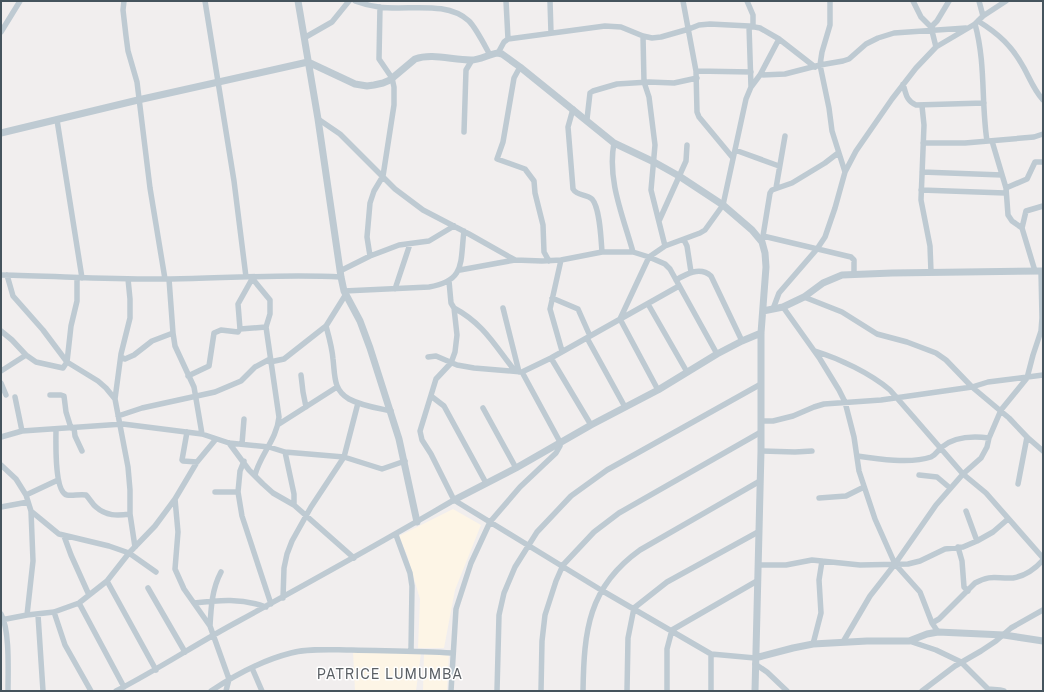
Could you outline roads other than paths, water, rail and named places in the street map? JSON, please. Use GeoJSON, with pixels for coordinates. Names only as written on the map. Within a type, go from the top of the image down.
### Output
{"type":"FeatureCollection","features":[{"type":"Feature","properties":{"kind":"street"},"geometry":{"type":"LineString","coordinates":[[1,32],[20,1]]}},
{"type":"Feature","properties":{"kind":"street"},"geometry":{"type":"LineString","coordinates":[[124,1],[123,10],[128,51],[137,82],[138,100],[167,279],[172,333],[178,353],[194,387],[202,434]]}},
{"type":"Feature","properties":{"kind":"street"},"geometry":{"type":"LineString","coordinates":[[205,1],[249,278],[238,304],[240,329]]}},
{"type":"Feature","properties":{"kind":"street"},"geometry":{"type":"LineString","coordinates":[[298,1],[318,119],[340,274],[345,292],[360,321],[391,411],[405,461],[417,522]]}},
{"type":"Feature","properties":{"kind":"street"},"geometry":{"type":"LineString","coordinates":[[304,38],[332,22],[349,1]]}},
{"type":"Feature","properties":{"kind":"street"},"geometry":{"type":"LineString","coordinates":[[355,1],[380,7],[447,8],[458,12],[470,22],[490,55]]}},
{"type":"Feature","properties":{"kind":"street"},"geometry":{"type":"LineString","coordinates":[[506,1],[508,39]]}},
{"type":"Feature","properties":{"kind":"street"},"geometry":{"type":"LineString","coordinates":[[550,1],[550,33]]}},
{"type":"Feature","properties":{"kind":"street"},"geometry":{"type":"LineString","coordinates":[[682,1],[689,29],[696,74],[698,115],[733,158]]}},
{"type":"Feature","properties":{"kind":"street"},"geometry":{"type":"LineString","coordinates":[[748,1],[753,15],[751,27],[751,87]]}},
{"type":"Feature","properties":{"kind":"street"},"geometry":{"type":"LineString","coordinates":[[830,1],[830,25],[817,66],[829,108],[832,131],[845,172]]}},
{"type":"Feature","properties":{"kind":"street"},"geometry":{"type":"LineString","coordinates":[[913,1],[921,17],[932,28],[936,47]]}},
{"type":"Feature","properties":{"kind":"street"},"geometry":{"type":"LineString","coordinates":[[932,28],[949,1]]}},
{"type":"Feature","properties":{"kind":"street"},"geometry":{"type":"LineString","coordinates":[[979,1],[983,16]]}},
{"type":"Feature","properties":{"kind":"street"},"geometry":{"type":"LineString","coordinates":[[773,309],[779,293],[817,249],[825,237],[845,172],[856,151],[903,84],[936,47],[967,27],[976,23],[983,16],[1006,1]]}},
{"type":"Feature","properties":{"kind":"street"},"geometry":{"type":"LineString","coordinates":[[370,256],[367,237],[370,203],[374,191],[383,176],[394,105],[394,87],[392,78],[379,59],[380,7]]}},
{"type":"Feature","properties":{"kind":"street"},"geometry":{"type":"LineString","coordinates":[[976,23],[1000,36],[1015,53],[1029,80],[1043,100]]}},
{"type":"Feature","properties":{"kind":"street"},"geometry":{"type":"LineString","coordinates":[[843,642],[870,596],[950,488],[981,458],[987,447],[989,438],[1001,410],[1028,378],[1032,355],[1042,335],[1040,271],[1022,228],[1009,219],[1006,191],[1002,175],[989,141],[984,116],[984,75],[976,23]]}},
{"type":"Feature","properties":{"kind":"street"},"geometry":{"type":"LineString","coordinates":[[498,53],[504,42],[508,39],[550,33],[605,26],[621,27],[652,38],[661,37],[699,25],[710,24],[760,28],[779,39],[817,66]]}},
{"type":"Feature","properties":{"kind":"street"},"geometry":{"type":"LineString","coordinates":[[760,75],[785,74],[849,59],[866,44],[894,33],[932,28],[967,27]]}},
{"type":"Feature","properties":{"kind":"street"},"geometry":{"type":"LineString","coordinates":[[643,36],[644,82],[649,97],[655,145],[651,190],[665,246]]}},
{"type":"Feature","properties":{"kind":"street"},"geometry":{"type":"LineString","coordinates":[[620,319],[649,256],[665,246],[700,234],[705,230],[723,205],[746,100],[751,87],[760,75],[779,39]]}},
{"type":"Feature","properties":{"kind":"street"},"geometry":{"type":"LineString","coordinates":[[1,133],[218,81],[308,62],[355,84],[367,86],[383,83],[392,78],[414,59],[427,57],[472,60],[498,53],[502,54],[520,67],[614,142],[679,176],[723,205],[761,237],[851,257],[854,260],[854,274]]}},
{"type":"Feature","properties":{"kind":"street"},"geometry":{"type":"LineString","coordinates":[[464,132],[466,70],[472,60]]}},
{"type":"Feature","properties":{"kind":"street"},"geometry":{"type":"LineString","coordinates":[[520,67],[514,78],[503,142],[497,158],[502,162],[525,169],[534,181],[535,194],[543,225],[544,252],[549,261]]}},
{"type":"Feature","properties":{"kind":"street"},"geometry":{"type":"LineString","coordinates":[[587,119],[590,93],[617,84],[644,82],[674,83],[696,74],[751,72]]}},
{"type":"Feature","properties":{"kind":"street"},"geometry":{"type":"LineString","coordinates":[[903,84],[907,99],[911,103],[922,106],[984,103]]}},
{"type":"Feature","properties":{"kind":"street"},"geometry":{"type":"LineString","coordinates":[[922,106],[923,143],[921,190],[923,212],[930,246],[931,272]]}},
{"type":"Feature","properties":{"kind":"street"},"geometry":{"type":"LineString","coordinates":[[573,109],[568,127],[573,188],[576,193],[593,200],[600,226],[602,252]]}},
{"type":"Feature","properties":{"kind":"street"},"geometry":{"type":"LineString","coordinates":[[318,119],[340,134],[395,189],[423,210],[515,260]]}},
{"type":"Feature","properties":{"kind":"street"},"geometry":{"type":"LineString","coordinates":[[1,331],[26,355],[36,362],[61,368],[65,366],[67,362],[71,326],[77,302],[80,278],[57,120]]}},
{"type":"Feature","properties":{"kind":"street"},"geometry":{"type":"LineString","coordinates":[[923,143],[965,143],[1039,136],[1043,134]]}},
{"type":"Feature","properties":{"kind":"street"},"geometry":{"type":"LineString","coordinates":[[776,188],[785,136]]}},
{"type":"Feature","properties":{"kind":"street"},"geometry":{"type":"LineString","coordinates":[[614,142],[612,156],[613,182],[633,252]]}},
{"type":"Feature","properties":{"kind":"street"},"geometry":{"type":"LineString","coordinates":[[659,221],[686,161],[687,144]]}},
{"type":"Feature","properties":{"kind":"street"},"geometry":{"type":"LineString","coordinates":[[735,150],[780,166]]}},
{"type":"Feature","properties":{"kind":"street"},"geometry":{"type":"LineString","coordinates":[[755,691],[761,451],[761,333],[766,267],[765,253],[761,237],[770,193],[772,190],[792,183],[825,163],[838,153]]}},
{"type":"Feature","properties":{"kind":"street"},"geometry":{"type":"LineString","coordinates":[[921,190],[1006,191],[1027,179],[1035,162],[1043,162]]}},
{"type":"Feature","properties":{"kind":"street"},"geometry":{"type":"LineString","coordinates":[[922,172],[1002,175]]}},
{"type":"Feature","properties":{"kind":"street"},"geometry":{"type":"LineString","coordinates":[[1022,228],[1026,211],[1043,206]]}},
{"type":"Feature","properties":{"kind":"street"},"geometry":{"type":"LineString","coordinates":[[115,399],[98,381],[67,362],[43,330],[13,296],[3,275],[167,279],[249,278],[340,274],[370,256],[399,245],[429,241],[454,226]]}},
{"type":"Feature","properties":{"kind":"street"},"geometry":{"type":"LineString","coordinates":[[460,270],[464,231]]}},
{"type":"Feature","properties":{"kind":"street"},"geometry":{"type":"LineString","coordinates":[[684,240],[687,246],[691,272]]}},
{"type":"Feature","properties":{"kind":"street"},"geometry":{"type":"LineString","coordinates":[[395,289],[410,244]]}},
{"type":"Feature","properties":{"kind":"street"},"geometry":{"type":"LineString","coordinates":[[345,292],[442,285],[449,281],[460,270],[515,260],[549,261],[602,252],[633,252],[649,256],[665,264],[670,269],[717,354]]}},
{"type":"Feature","properties":{"kind":"street"},"geometry":{"type":"LineString","coordinates":[[561,260],[550,309],[562,351]]}},
{"type":"Feature","properties":{"kind":"street"},"geometry":{"type":"LineString","coordinates":[[763,311],[782,307],[804,297],[833,278],[842,275],[931,272],[1040,271]]}},
{"type":"Feature","properties":{"kind":"street"},"geometry":{"type":"LineString","coordinates":[[676,280],[691,272],[704,272],[711,276],[742,341]]}},
{"type":"Feature","properties":{"kind":"street"},"geometry":{"type":"LineString","coordinates":[[249,278],[270,300],[270,314],[266,327],[279,417],[279,424],[269,447],[257,466],[255,475]]}},
{"type":"Feature","properties":{"kind":"street"},"geometry":{"type":"LineString","coordinates":[[128,279],[130,318],[121,357],[115,399],[128,467],[130,514],[135,547]]}},
{"type":"Feature","properties":{"kind":"street"},"geometry":{"type":"LineString","coordinates":[[449,281],[451,303],[454,308],[457,335],[455,352],[451,363],[438,376],[420,431],[420,436],[454,500],[563,565],[601,590],[712,654],[755,661],[793,648],[813,644],[867,641],[909,641],[936,650],[961,662],[989,690],[1004,691]]}},
{"type":"Feature","properties":{"kind":"street"},"geometry":{"type":"LineString","coordinates":[[428,356],[436,356],[451,363],[474,368],[519,372],[551,358],[679,286]]}},
{"type":"Feature","properties":{"kind":"street"},"geometry":{"type":"LineString","coordinates":[[118,416],[142,408],[215,392],[241,381],[255,367],[270,360],[284,359],[326,326],[345,292]]}},
{"type":"Feature","properties":{"kind":"street"},"geometry":{"type":"LineString","coordinates":[[804,297],[842,312],[877,334],[907,342],[936,353],[946,360],[972,387],[1001,410],[1043,451]]}},
{"type":"Feature","properties":{"kind":"street"},"geometry":{"type":"LineString","coordinates":[[552,298],[578,309],[589,337],[625,407]]}},
{"type":"Feature","properties":{"kind":"street"},"geometry":{"type":"LineString","coordinates":[[648,304],[687,372]]}},
{"type":"Feature","properties":{"kind":"street"},"geometry":{"type":"LineString","coordinates":[[782,307],[815,351],[845,402],[854,437],[859,471],[875,519],[895,564],[920,592],[932,623],[938,632]]}},
{"type":"Feature","properties":{"kind":"street"},"geometry":{"type":"LineString","coordinates":[[451,691],[452,653],[456,609],[471,564],[490,522],[520,487],[556,453],[560,446],[560,442],[519,372],[477,323],[454,308]]}},
{"type":"Feature","properties":{"kind":"street"},"geometry":{"type":"LineString","coordinates":[[503,308],[519,372]]}},
{"type":"Feature","properties":{"kind":"street"},"geometry":{"type":"LineString","coordinates":[[620,319],[658,390]]}},
{"type":"Feature","properties":{"kind":"street"},"geometry":{"type":"LineString","coordinates":[[326,326],[331,343],[334,380],[340,393],[358,403],[391,411]]}},
{"type":"Feature","properties":{"kind":"street"},"geometry":{"type":"LineString","coordinates":[[188,376],[209,366],[214,333],[221,330],[238,332],[240,329],[266,327]]}},
{"type":"Feature","properties":{"kind":"street"},"geometry":{"type":"LineString","coordinates":[[121,357],[126,358],[134,355],[152,341],[172,333]]}},
{"type":"Feature","properties":{"kind":"street"},"geometry":{"type":"LineString","coordinates":[[116,691],[396,535],[454,500],[516,468],[560,442],[658,390],[717,354],[761,333]]}},
{"type":"Feature","properties":{"kind":"street"},"geometry":{"type":"LineString","coordinates":[[815,351],[864,372],[881,382],[896,397],[963,474],[986,493],[1043,559],[1027,573],[1012,578],[987,578],[975,583],[939,619],[932,623]]}},
{"type":"Feature","properties":{"kind":"street"},"geometry":{"type":"LineString","coordinates":[[1,371],[26,355]]}},
{"type":"Feature","properties":{"kind":"street"},"geometry":{"type":"LineString","coordinates":[[551,358],[591,425]]}},
{"type":"Feature","properties":{"kind":"street"},"geometry":{"type":"LineString","coordinates":[[302,375],[306,407]]}},
{"type":"Feature","properties":{"kind":"street"},"geometry":{"type":"LineString","coordinates":[[761,421],[773,421],[793,416],[824,404],[896,397],[972,387],[988,382],[1043,375]]}},
{"type":"Feature","properties":{"kind":"street"},"geometry":{"type":"LineString","coordinates":[[1,383],[6,395]]}},
{"type":"Feature","properties":{"kind":"street"},"geometry":{"type":"LineString","coordinates":[[498,691],[499,615],[504,593],[515,567],[538,532],[571,496],[608,470],[761,384]]}},
{"type":"Feature","properties":{"kind":"street"},"geometry":{"type":"LineString","coordinates":[[279,424],[337,387]]}},
{"type":"Feature","properties":{"kind":"street"},"geometry":{"type":"LineString","coordinates":[[50,395],[61,394],[64,396],[66,412],[82,451]]}},
{"type":"Feature","properties":{"kind":"street"},"geometry":{"type":"LineString","coordinates":[[431,396],[444,406],[486,483]]}},
{"type":"Feature","properties":{"kind":"street"},"geometry":{"type":"LineString","coordinates":[[15,398],[22,431]]}},
{"type":"Feature","properties":{"kind":"street"},"geometry":{"type":"LineString","coordinates":[[283,598],[284,568],[292,541],[306,515],[344,457],[358,403]]}},
{"type":"Feature","properties":{"kind":"street"},"geometry":{"type":"LineString","coordinates":[[483,408],[516,468]]}},
{"type":"Feature","properties":{"kind":"street"},"geometry":{"type":"LineString","coordinates":[[242,444],[244,419]]}},
{"type":"Feature","properties":{"kind":"street"},"geometry":{"type":"LineString","coordinates":[[1,437],[22,431],[123,424],[202,434],[229,443],[269,447],[285,452],[344,457],[382,469],[405,461]]}},
{"type":"Feature","properties":{"kind":"street"},"geometry":{"type":"LineString","coordinates":[[56,428],[58,480],[63,492],[66,495],[86,495],[96,507],[111,515],[130,514]]}},
{"type":"Feature","properties":{"kind":"street"},"geometry":{"type":"LineString","coordinates":[[187,432],[182,460],[197,462]]}},
{"type":"Feature","properties":{"kind":"street"},"geometry":{"type":"LineString","coordinates":[[541,691],[542,641],[545,615],[563,565],[594,532],[619,513],[761,432]]}},
{"type":"Feature","properties":{"kind":"street"},"geometry":{"type":"LineString","coordinates":[[857,456],[886,460],[929,458],[955,439],[964,437],[989,438]]}},
{"type":"Feature","properties":{"kind":"street"},"geometry":{"type":"LineString","coordinates":[[1018,484],[1027,437]]}},
{"type":"Feature","properties":{"kind":"street"},"geometry":{"type":"LineString","coordinates":[[8,691],[7,644],[2,618],[54,612],[79,603],[107,581],[135,547],[155,526],[175,499],[197,462],[216,439]]}},
{"type":"Feature","properties":{"kind":"street"},"geometry":{"type":"LineString","coordinates":[[229,443],[255,475],[273,493],[294,505],[354,558]]}},
{"type":"Feature","properties":{"kind":"street"},"geometry":{"type":"LineString","coordinates":[[761,451],[812,451]]}},
{"type":"Feature","properties":{"kind":"street"},"geometry":{"type":"LineString","coordinates":[[285,452],[294,494],[294,505]]}},
{"type":"Feature","properties":{"kind":"street"},"geometry":{"type":"LineString","coordinates":[[244,461],[240,471],[238,492],[242,516],[268,606]]}},
{"type":"Feature","properties":{"kind":"street"},"geometry":{"type":"LineString","coordinates":[[1,465],[13,475],[26,495],[31,511],[33,561],[26,615]]}},
{"type":"Feature","properties":{"kind":"street"},"geometry":{"type":"LineString","coordinates":[[919,475],[937,477],[950,488]]}},
{"type":"Feature","properties":{"kind":"street"},"geometry":{"type":"LineString","coordinates":[[26,495],[58,480]]}},
{"type":"Feature","properties":{"kind":"street"},"geometry":{"type":"LineString","coordinates":[[583,691],[584,646],[589,623],[594,605],[601,590],[613,574],[626,560],[640,550],[760,481]]}},
{"type":"Feature","properties":{"kind":"street"},"geometry":{"type":"LineString","coordinates":[[819,498],[846,496],[864,487]]}},
{"type":"Feature","properties":{"kind":"street"},"geometry":{"type":"LineString","coordinates":[[215,492],[238,492]]}},
{"type":"Feature","properties":{"kind":"street"},"geometry":{"type":"LineString","coordinates":[[175,499],[178,532],[175,569],[184,589],[210,626],[229,678],[226,691]]}},
{"type":"Feature","properties":{"kind":"street"},"geometry":{"type":"LineString","coordinates":[[1,507],[28,502]]}},
{"type":"Feature","properties":{"kind":"street"},"geometry":{"type":"LineString","coordinates":[[966,510],[977,541]]}},
{"type":"Feature","properties":{"kind":"street"},"geometry":{"type":"LineString","coordinates":[[31,511],[55,532],[64,536],[109,546],[129,554],[156,572]]}},
{"type":"Feature","properties":{"kind":"street"},"geometry":{"type":"LineString","coordinates":[[758,565],[786,564],[812,560],[860,566],[908,564],[920,561],[945,549],[963,547],[977,541],[992,532],[1008,518]]}},
{"type":"Feature","properties":{"kind":"street"},"geometry":{"type":"LineString","coordinates":[[627,691],[628,638],[634,608],[667,582],[758,532]]}},
{"type":"Feature","properties":{"kind":"street"},"geometry":{"type":"LineString","coordinates":[[396,535],[410,573],[412,586],[411,651]]}},
{"type":"Feature","properties":{"kind":"street"},"geometry":{"type":"LineString","coordinates":[[64,536],[89,595]]}},
{"type":"Feature","properties":{"kind":"street"},"geometry":{"type":"LineString","coordinates":[[958,548],[962,561],[964,587],[968,591]]}},
{"type":"Feature","properties":{"kind":"street"},"geometry":{"type":"LineString","coordinates":[[813,644],[821,613],[819,580],[822,561]]}},
{"type":"Feature","properties":{"kind":"street"},"geometry":{"type":"LineString","coordinates":[[210,626],[211,601],[220,572]]}},
{"type":"Feature","properties":{"kind":"street"},"geometry":{"type":"LineString","coordinates":[[107,581],[156,670]]}},
{"type":"Feature","properties":{"kind":"street"},"geometry":{"type":"LineString","coordinates":[[667,691],[667,650],[672,630],[757,581]]}},
{"type":"Feature","properties":{"kind":"street"},"geometry":{"type":"LineString","coordinates":[[148,588],[185,652]]}},
{"type":"Feature","properties":{"kind":"street"},"geometry":{"type":"LineString","coordinates":[[194,603],[237,600],[268,606]]}},
{"type":"Feature","properties":{"kind":"street"},"geometry":{"type":"LineString","coordinates":[[79,603],[124,687]]}},
{"type":"Feature","properties":{"kind":"street"},"geometry":{"type":"LineString","coordinates":[[922,691],[961,662],[981,651],[1004,635],[1011,628],[1043,610]]}},
{"type":"Feature","properties":{"kind":"street"},"geometry":{"type":"LineString","coordinates":[[54,612],[65,645],[91,691]]}},
{"type":"Feature","properties":{"kind":"street"},"geometry":{"type":"LineString","coordinates":[[38,615],[43,691]]}},
{"type":"Feature","properties":{"kind":"street"},"geometry":{"type":"LineString","coordinates":[[909,641],[927,634],[938,632],[1004,635],[1043,642]]}},
{"type":"Feature","properties":{"kind":"street"},"geometry":{"type":"LineString","coordinates":[[215,690],[229,678],[292,652],[334,650],[452,653]]}},
{"type":"Feature","properties":{"kind":"street"},"geometry":{"type":"LineString","coordinates":[[711,691],[712,654]]}},
{"type":"Feature","properties":{"kind":"street"},"geometry":{"type":"LineString","coordinates":[[755,661],[787,691]]}},
{"type":"Feature","properties":{"kind":"street"},"geometry":{"type":"LineString","coordinates":[[252,668],[262,691]]}},
{"type":"Feature","properties":{"kind":"street"},"geometry":{"type":"LineString","coordinates":[[980,691],[984,685]]}},
{"type":"Feature","properties":{"kind":"district","name":"PATRICE LUMUMBA"},"geometry":{"type":"Point","coordinates":[390,674]}}]}
